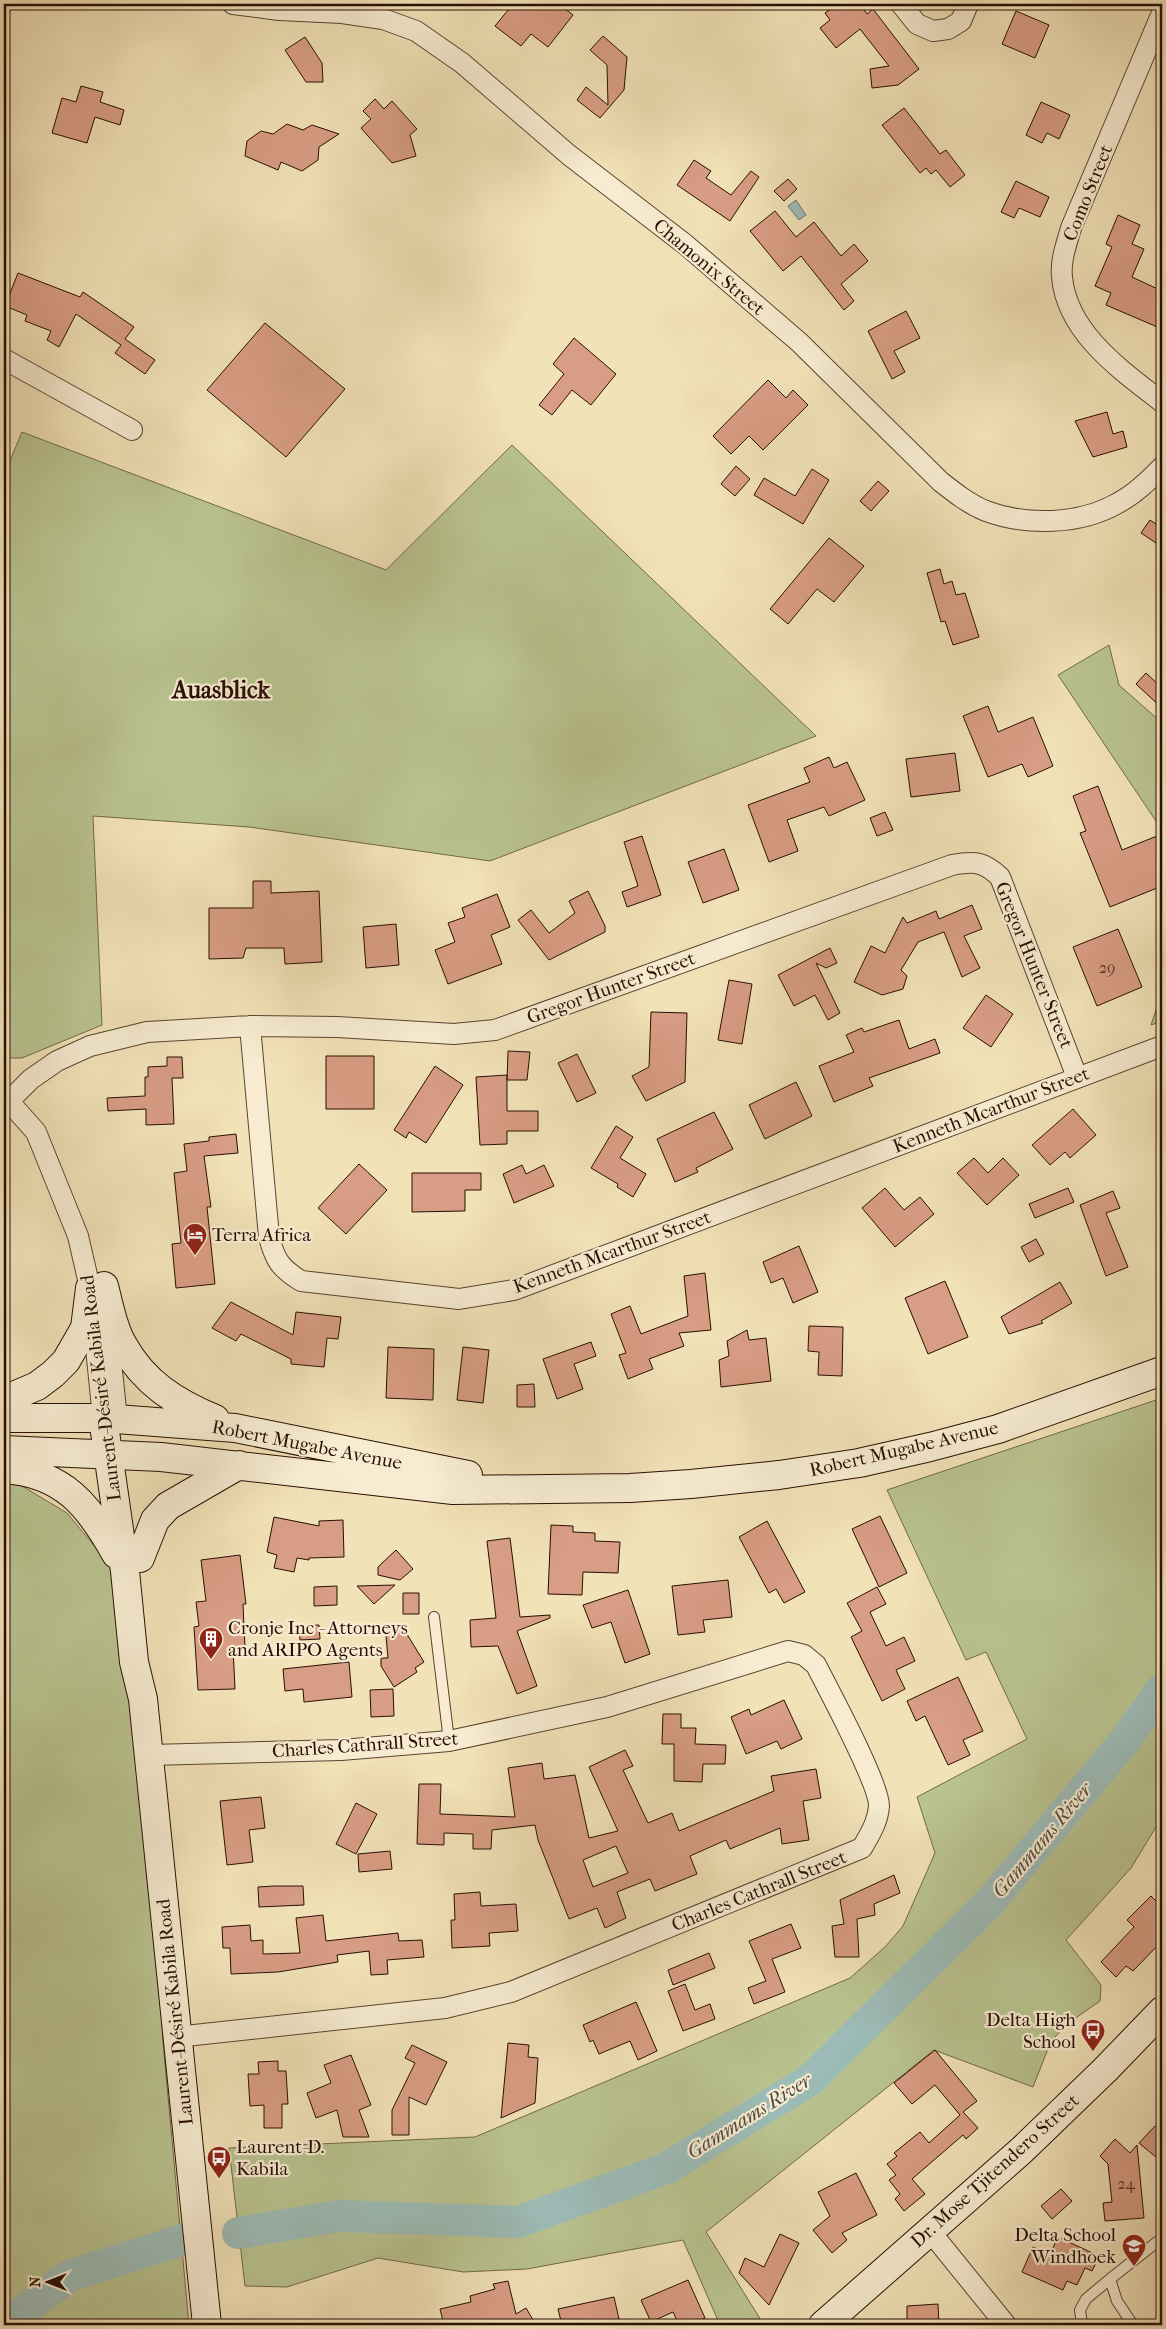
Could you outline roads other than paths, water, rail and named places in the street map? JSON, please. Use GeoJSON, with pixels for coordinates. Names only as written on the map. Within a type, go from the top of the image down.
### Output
{"type":"FeatureCollection","features":[{"type":"Feature","properties":{"kind":"main road"},"geometry":{"type":"LineString","coordinates":[[4,1400],[37,1386],[66,1361],[85,1328],[97,1287]]}},
{"type":"Feature","properties":{"kind":"main road"},"geometry":{"type":"LineString","coordinates":[[97,1287],[122,1344],[141,1371],[160,1390],[183,1406],[235,1428]]}},
{"type":"Feature","properties":{"kind":"main road","name":"Robert Mugabe Avenue"},"geometry":{"type":"LineString","coordinates":[[4,1450],[114,1454],[239,1465],[289,1473],[453,1490],[548,1490],[691,1484],[778,1475],[859,1463],[998,1429],[1162,1371]]}},
{"type":"Feature","properties":{"kind":"main road","name":"Robert Mugabe Avenue"},"geometry":{"type":"LineString","coordinates":[[4,1418],[110,1418],[235,1428],[296,1439],[363,1455],[548,1490]]}},
{"type":"Feature","properties":{"kind":"main road","name":"Laurent-Désiré Kabila Road"},"geometry":{"type":"LineString","coordinates":[[110,1418],[132,1565],[134,1662],[143,1699],[150,1755],[176,2037],[207,2325]]}},
{"type":"Feature","properties":{"kind":"main road"},"geometry":{"type":"LineString","coordinates":[[4,1469],[25,1470],[47,1478],[66,1489],[98,1521],[132,1565],[155,1520],[168,1506],[239,1465]]}},
{"type":"Feature","properties":{"kind":"main road","name":"Dr. Mose Tjitendero Street"},"geometry":{"type":"LineString","coordinates":[[823,2325],[1022,2150],[1105,2070],[1162,2011]]}},
{"type":"Feature","properties":{"kind":"street","name":"Chamonix Street"},"geometry":{"type":"LineString","coordinates":[[232,4],[279,10],[342,12],[383,19],[416,31],[462,63],[569,155],[686,245],[798,342],[941,482],[963,498],[985,510],[1012,519],[1052,521],[1084,516],[1116,504],[1144,486],[1162,467]]}},
{"type":"Feature","properties":{"kind":"street"},"geometry":{"type":"LineString","coordinates":[[900,4],[917,24],[933,31],[948,29],[961,21],[968,4]]}},
{"type":"Feature","properties":{"kind":"street","name":"Como Street"},"geometry":{"type":"LineString","coordinates":[[1162,13],[1071,228],[1064,252],[1062,276],[1067,301],[1081,328],[1102,352],[1162,402]]}},
{"type":"Feature","properties":{"kind":"street"},"geometry":{"type":"LineString","coordinates":[[4,359],[132,430]]}},
{"type":"Feature","properties":{"kind":"street","name":"Gregor Hunter Street"},"geometry":{"type":"LineString","coordinates":[[6,1098],[58,1061],[90,1046],[147,1032],[250,1026],[337,1027],[454,1034],[494,1030],[952,865],[970,862],[988,865],[1000,877],[1077,1077]]}},
{"type":"Feature","properties":{"kind":"street","name":"Kenneth Mcarthur Street"},"geometry":{"type":"LineString","coordinates":[[250,1026],[269,1236],[274,1257],[286,1271],[301,1280],[459,1298],[514,1290],[1162,1046]]}},
{"type":"Feature","properties":{"kind":"street","name":"Laurent-Désiré Kabila Road"},"geometry":{"type":"LineString","coordinates":[[6,1098],[36,1132],[97,1287],[110,1418]]}},
{"type":"Feature","properties":{"kind":"street","name":"Charles Cathrall Street"},"geometry":{"type":"LineString","coordinates":[[150,1755],[341,1750],[450,1741],[607,1707],[788,1651],[804,1655],[816,1665],[872,1780],[879,1804],[874,1828],[862,1848],[511,1992],[445,2008],[176,2037]]}},
{"type":"Feature","properties":{"kind":"street"},"geometry":{"type":"LineString","coordinates":[[929,2230],[1006,2325]]}},
{"type":"Feature","properties":{"kind":"lane"},"geometry":{"type":"LineString","coordinates":[[434,1617],[450,1741]]}},
{"type":"Feature","properties":{"kind":"lane"},"geometry":{"type":"LineString","coordinates":[[1082,2325],[1080,2310],[1086,2299],[1157,2242]]}},
{"type":"Feature","properties":{"kind":"lane"},"geometry":{"type":"LineString","coordinates":[[1110,2279],[1117,2301],[1133,2325]]}},
{"type":"Feature","properties":{"kind":"water"},"geometry":{"type":"Polygon","coordinates":[[[796,200],[806,215],[799,220],[788,206],[796,200]]]}},
{"type":"Feature","properties":{"kind":"waterway","name":"Gammams River"},"geometry":{"type":"LineString","coordinates":[[238,2233],[340,2216],[518,2222],[667,2168],[810,2080],[990,1902],[1123,1743],[1162,1689]]}},
{"type":"Feature","properties":{"kind":"waterway","name":"Gammams River"},"geometry":{"type":"LineString","coordinates":[[15,2325],[22,2312],[69,2276],[182,2240]]}},
{"type":"Feature","properties":{"kind":"place","name":"Terra Africa"},"geometry":{"type":"Point","coordinates":[195,1256]}},
{"type":"Feature","properties":{"kind":"place","name":"Cronje Inc - Attorneys and ARIPO Agents"},"geometry":{"type":"Point","coordinates":[211,1660]}},
{"type":"Feature","properties":{"kind":"place","name":"Delta High School"},"geometry":{"type":"Point","coordinates":[1093,2052]}},
{"type":"Feature","properties":{"kind":"place","name":"Laurent-D. Kabila"},"geometry":{"type":"Point","coordinates":[219,2179]}},
{"type":"Feature","properties":{"kind":"place","name":"Delta School Windhoek"},"geometry":{"type":"Point","coordinates":[1134,2267]}},
{"type":"Feature","properties":{"kind":"district","name":"Auasblick"},"geometry":{"type":"Point","coordinates":[221,690]}}]}
